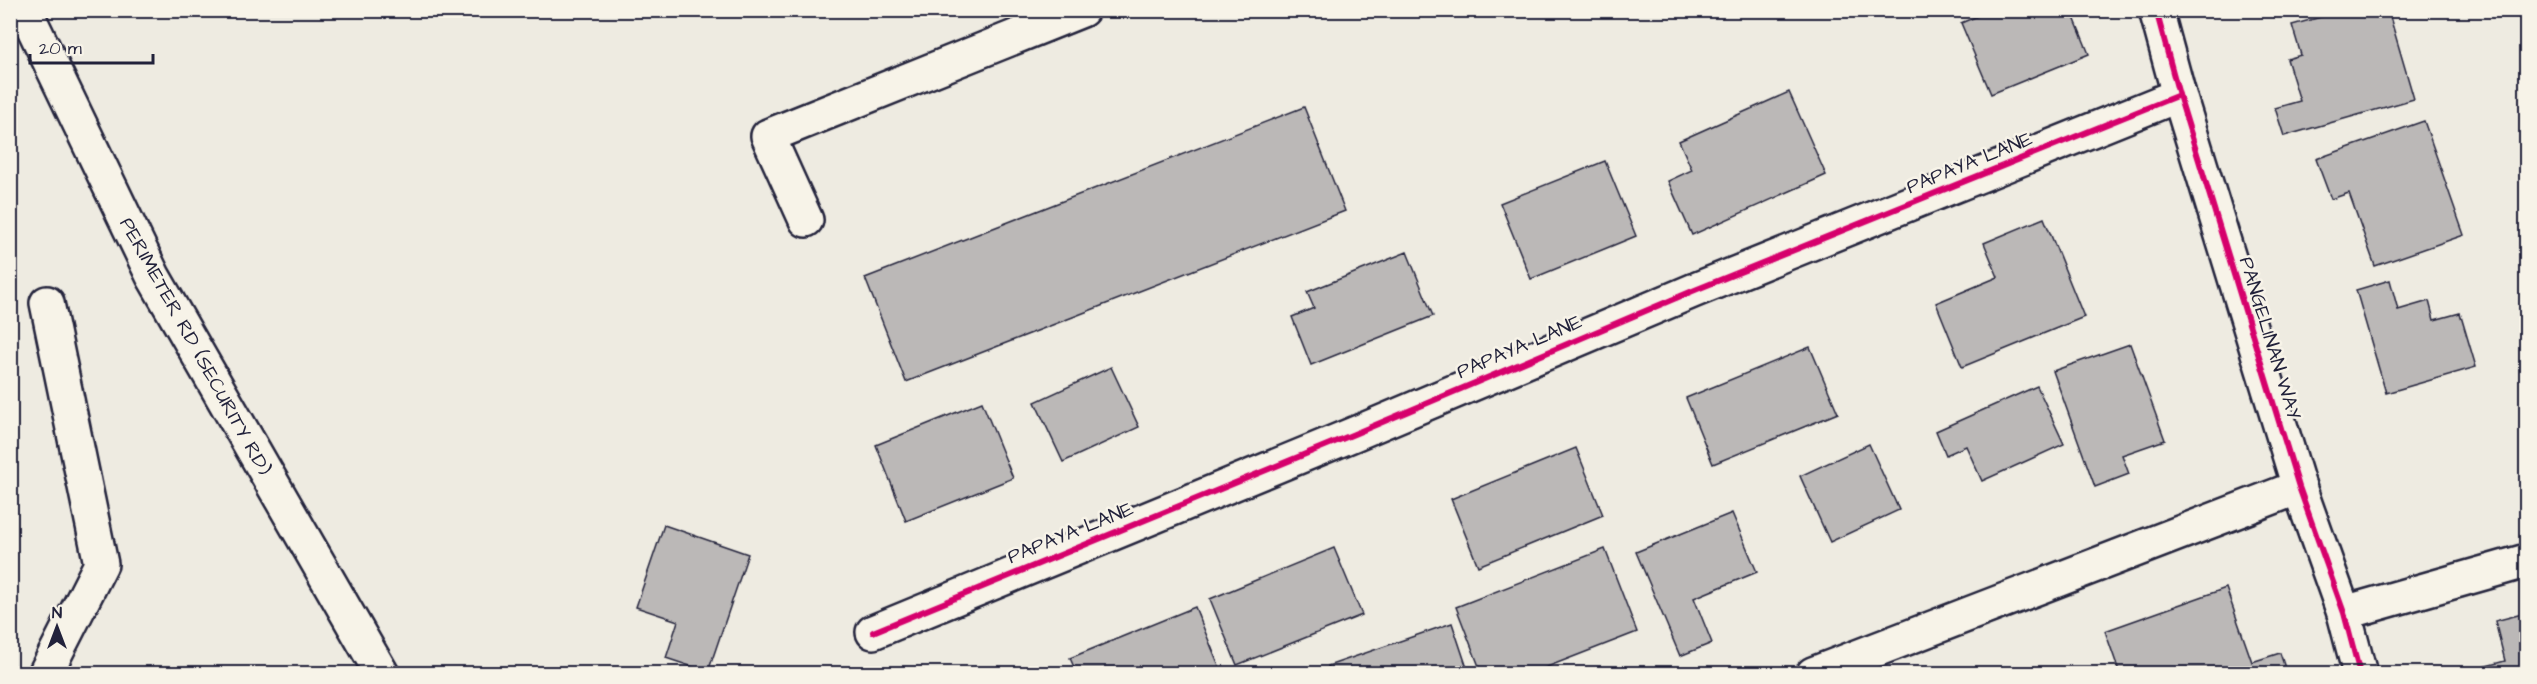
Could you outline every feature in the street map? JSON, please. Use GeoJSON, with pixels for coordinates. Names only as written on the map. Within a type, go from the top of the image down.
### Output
{"type":"FeatureCollection","features":[{"type":"Feature","properties":{"kind":"street","name":"PERIMETER RD (SECURITY RD)"},"geometry":{"type":"LineString","coordinates":[[24,10],[153,276],[382,674]]}},
{"type":"Feature","properties":{"kind":"street"},"geometry":{"type":"LineString","coordinates":[[806,220],[768,136],[1082,10]]}},
{"type":"Feature","properties":{"kind":"street","name":"PANGELINAN WAY"},"geometry":{"type":"LineString","coordinates":[[2156,10],[2179,95],[2299,487],[2344,613],[2360,674]]}},
{"type":"Feature","properties":{"kind":"street","name":"PAPAYA LANE"},"geometry":{"type":"LineString","coordinates":[[873,632],[1354,434],[1695,290],[2179,95]]}},
{"type":"Feature","properties":{"kind":"street"},"geometry":{"type":"LineString","coordinates":[[45,674],[101,564],[47,303]]}},
{"type":"Feature","properties":{"kind":"street"},"geometry":{"type":"LineString","coordinates":[[1813,674],[2299,487]]}},
{"type":"Feature","properties":{"kind":"street"},"geometry":{"type":"LineString","coordinates":[[2344,613],[2526,561]]}},
{"type":"Feature","properties":{"kind":"building"},"geometry":{"type":"Polygon","coordinates":[[[1992,10],[2071,10],[2089,54],[1991,94],[1961,23],[1992,10]]]}},
{"type":"Feature","properties":{"kind":"building"},"geometry":{"type":"Polygon","coordinates":[[[2346,10],[2388,10],[2414,99],[2284,136],[2275,108],[2300,101],[2287,59],[2301,55],[2292,25],[2346,10]]]}},
{"type":"Feature","properties":{"kind":"building"},"geometry":{"type":"Polygon","coordinates":[[[1789,92],[1826,175],[1692,235],[1668,181],[1692,170],[1679,141],[1789,92]]]}},
{"type":"Feature","properties":{"kind":"building"},"geometry":{"type":"Polygon","coordinates":[[[1304,107],[1345,211],[906,382],[865,278],[1304,107]]]}},
{"type":"Feature","properties":{"kind":"building"},"geometry":{"type":"Polygon","coordinates":[[[2424,121],[2464,235],[2375,266],[2349,193],[2331,199],[2316,159],[2424,121]]]}},
{"type":"Feature","properties":{"kind":"building"},"geometry":{"type":"Polygon","coordinates":[[[1605,161],[1636,236],[1531,279],[1500,203],[1605,161]]]}},
{"type":"Feature","properties":{"kind":"building"},"geometry":{"type":"Polygon","coordinates":[[[2044,218],[2084,317],[1962,367],[1936,303],[1998,277],[1984,243],[2044,218]]]}},
{"type":"Feature","properties":{"kind":"building"},"geometry":{"type":"Polygon","coordinates":[[[1407,252],[1433,316],[1311,365],[1292,317],[1314,308],[1307,292],[1407,252]]]}},
{"type":"Feature","properties":{"kind":"building"},"geometry":{"type":"Polygon","coordinates":[[[2390,280],[2398,310],[2429,301],[2434,320],[2460,313],[2476,367],[2386,393],[2356,290],[2390,280]]]}},
{"type":"Feature","properties":{"kind":"building"},"geometry":{"type":"Polygon","coordinates":[[[2130,344],[2165,440],[2122,455],[2129,474],[2095,487],[2053,371],[2130,344]]]}},
{"type":"Feature","properties":{"kind":"building"},"geometry":{"type":"Polygon","coordinates":[[[1810,347],[1838,413],[1713,464],[1686,398],[1810,347]]]}},
{"type":"Feature","properties":{"kind":"building"},"geometry":{"type":"Polygon","coordinates":[[[1111,367],[1139,427],[1063,462],[1035,402],[1111,367]]]}},
{"type":"Feature","properties":{"kind":"building"},"geometry":{"type":"Polygon","coordinates":[[[2037,386],[2064,444],[1982,481],[1966,446],[1946,455],[1936,431],[2037,386]]]}},
{"type":"Feature","properties":{"kind":"building"},"geometry":{"type":"Polygon","coordinates":[[[982,402],[1013,478],[906,521],[876,445],[982,402]]]}},
{"type":"Feature","properties":{"kind":"building"},"geometry":{"type":"Polygon","coordinates":[[[1869,444],[1899,510],[1830,542],[1800,476],[1869,444]]]}},
{"type":"Feature","properties":{"kind":"building"},"geometry":{"type":"Polygon","coordinates":[[[1576,448],[1603,515],[1478,566],[1451,499],[1576,448]]]}},
{"type":"Feature","properties":{"kind":"building"},"geometry":{"type":"Polygon","coordinates":[[[1732,513],[1757,572],[1694,598],[1712,643],[1680,656],[1636,552],[1732,513]]]}},
{"type":"Feature","properties":{"kind":"building"},"geometry":{"type":"Polygon","coordinates":[[[664,525],[748,554],[708,672],[666,658],[678,621],[636,607],[664,525]]]}},
{"type":"Feature","properties":{"kind":"building"},"geometry":{"type":"Polygon","coordinates":[[[1334,548],[1362,615],[1237,665],[1210,599],[1334,548]]]}},
{"type":"Feature","properties":{"kind":"building"},"geometry":{"type":"Polygon","coordinates":[[[1605,549],[1637,632],[1529,674],[1482,674],[1456,607],[1605,549]]]}},
{"type":"Feature","properties":{"kind":"building"},"geometry":{"type":"Polygon","coordinates":[[[2226,588],[2252,662],[2280,653],[2287,674],[2120,674],[2105,631],[2226,588]]]}},
{"type":"Feature","properties":{"kind":"building"},"geometry":{"type":"Polygon","coordinates":[[[1195,607],[1222,673],[1077,674],[1070,658],[1195,607]]]}},
{"type":"Feature","properties":{"kind":"building"},"geometry":{"type":"Polygon","coordinates":[[[2526,613],[2526,674],[2456,674],[2505,661],[2495,621],[2526,613]]]}},
{"type":"Feature","properties":{"kind":"building"},"geometry":{"type":"Polygon","coordinates":[[[1452,623],[1469,674],[1330,674],[1328,666],[1452,623]]]}},
{"type":"Feature","properties":{"kind":"cycle path"},"geometry":{"type":"LineString","coordinates":[[2156,10],[2179,95],[2299,487],[2344,613],[2360,674]]}},
{"type":"Feature","properties":{"kind":"cycle path"},"geometry":{"type":"LineString","coordinates":[[873,632],[1354,434],[1695,290],[2179,95]]}}]}
